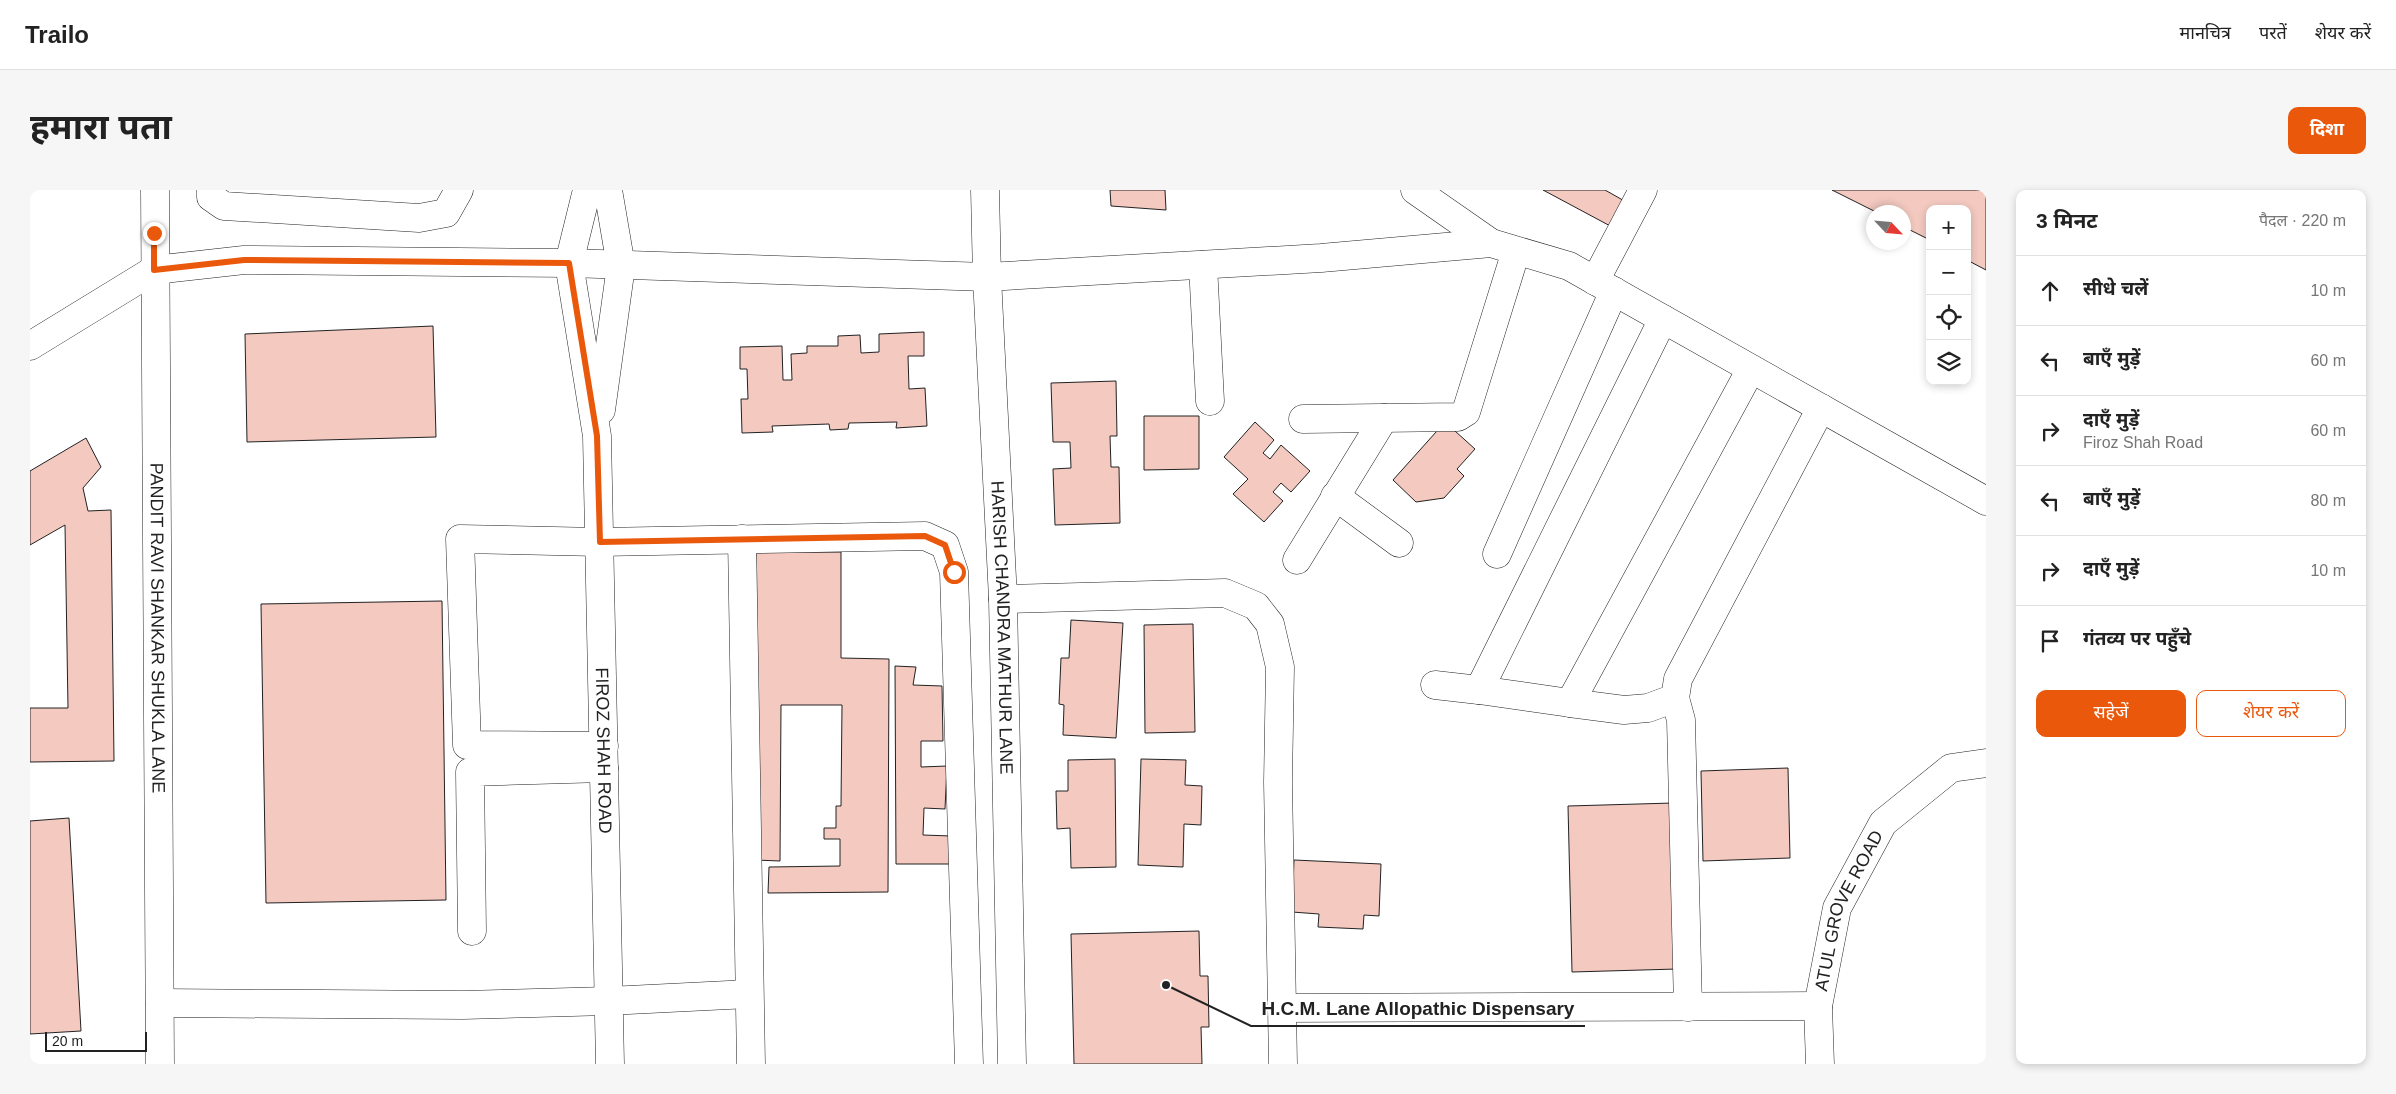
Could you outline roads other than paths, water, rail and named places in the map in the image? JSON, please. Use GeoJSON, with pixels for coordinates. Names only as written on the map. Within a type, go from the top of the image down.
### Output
{"type":"FeatureCollection","features":[{"type":"Feature","properties":{"kind":"street","name":"PANDIT RAVI SHANKAR SHUKLA LANE"},"geometry":{"type":"LineString","coordinates":[[155,190],[160,1064]]}},
{"type":"Feature","properties":{"kind":"street"},"geometry":{"type":"LineString","coordinates":[[211,190],[210,197],[224,206],[419,218],[446,213],[459,190]]}},
{"type":"Feature","properties":{"kind":"street","name":"FIROZ SHAH ROAD"},"geometry":{"type":"LineString","coordinates":[[587,190],[569,263],[597,436],[610,1064]]}},
{"type":"Feature","properties":{"kind":"street","name":"FIROZ SHAH ROAD"},"geometry":{"type":"LineString","coordinates":[[597,436],[621,266],[608,190]]}},
{"type":"Feature","properties":{"kind":"street","name":"HARISH CHANDRA MATHUR LANE"},"geometry":{"type":"LineString","coordinates":[[985,190],[986,277],[1003,599],[1012,1064]]}},
{"type":"Feature","properties":{"kind":"street"},"geometry":{"type":"LineString","coordinates":[[1416,190],[1503,247],[1569,266],[1986,501]]}},
{"type":"Feature","properties":{"kind":"street"},"geometry":{"type":"LineString","coordinates":[[1498,554],[1643,190]]}},
{"type":"Feature","properties":{"kind":"street"},"geometry":{"type":"LineString","coordinates":[[30,346],[154,270],[244,260],[569,263],[986,277],[1503,247]]}},
{"type":"Feature","properties":{"kind":"street"},"geometry":{"type":"LineString","coordinates":[[1303,419],[1458,417],[1466,412],[1503,247]]}},
{"type":"Feature","properties":{"kind":"street"},"geometry":{"type":"LineString","coordinates":[[1203,265],[1210,401]]}},
{"type":"Feature","properties":{"kind":"street"},"geometry":{"type":"LineString","coordinates":[[1479,690],[1663,319]]}},
{"type":"Feature","properties":{"kind":"street"},"geometry":{"type":"LineString","coordinates":[[1570,703],[1751,369]]}},
{"type":"Feature","properties":{"kind":"street"},"geometry":{"type":"LineString","coordinates":[[1688,1007],[1681,720],[1675,698],[1678,679],[1821,408]]}},
{"type":"Feature","properties":{"kind":"street"},"geometry":{"type":"LineString","coordinates":[[1296,560],[1384,418]]}},
{"type":"Feature","properties":{"kind":"street"},"geometry":{"type":"LineString","coordinates":[[1335,496],[1398,543]]}},
{"type":"Feature","properties":{"kind":"street"},"geometry":{"type":"LineString","coordinates":[[604,757],[467,745],[460,539],[600,542],[925,536],[945,545],[954,572],[969,1064]]}},
{"type":"Feature","properties":{"kind":"street"},"geometry":{"type":"LineString","coordinates":[[742,539],[751,1064]]}},
{"type":"Feature","properties":{"kind":"street"},"geometry":{"type":"LineString","coordinates":[[1003,599],[1225,593],[1256,606],[1270,624],[1280,667],[1278,782],[1283,1064]]}},
{"type":"Feature","properties":{"kind":"street"},"geometry":{"type":"LineString","coordinates":[[1435,685],[1624,710],[1648,708],[1675,698]]}},
{"type":"Feature","properties":{"kind":"street"},"geometry":{"type":"LineString","coordinates":[[472,931],[470,772],[604,757]]}},
{"type":"Feature","properties":{"kind":"street","name":"ATUL GROVE ROAD"},"geometry":{"type":"LineString","coordinates":[[1820,1064],[1818,1006],[1837,908],[1883,823],[1951,768],[1986,763]]}},
{"type":"Feature","properties":{"kind":"street"},"geometry":{"type":"LineString","coordinates":[[160,1003],[463,1005],[608,1001],[750,994]]}},
{"type":"Feature","properties":{"kind":"street"},"geometry":{"type":"LineString","coordinates":[[1282,1008],[1818,1006]]}},
{"type":"Feature","properties":{"kind":"place","name":"H.C.M. Lane Allopathic Dispensary"},"geometry":{"type":"Point","coordinates":[1166,985]}}]}
